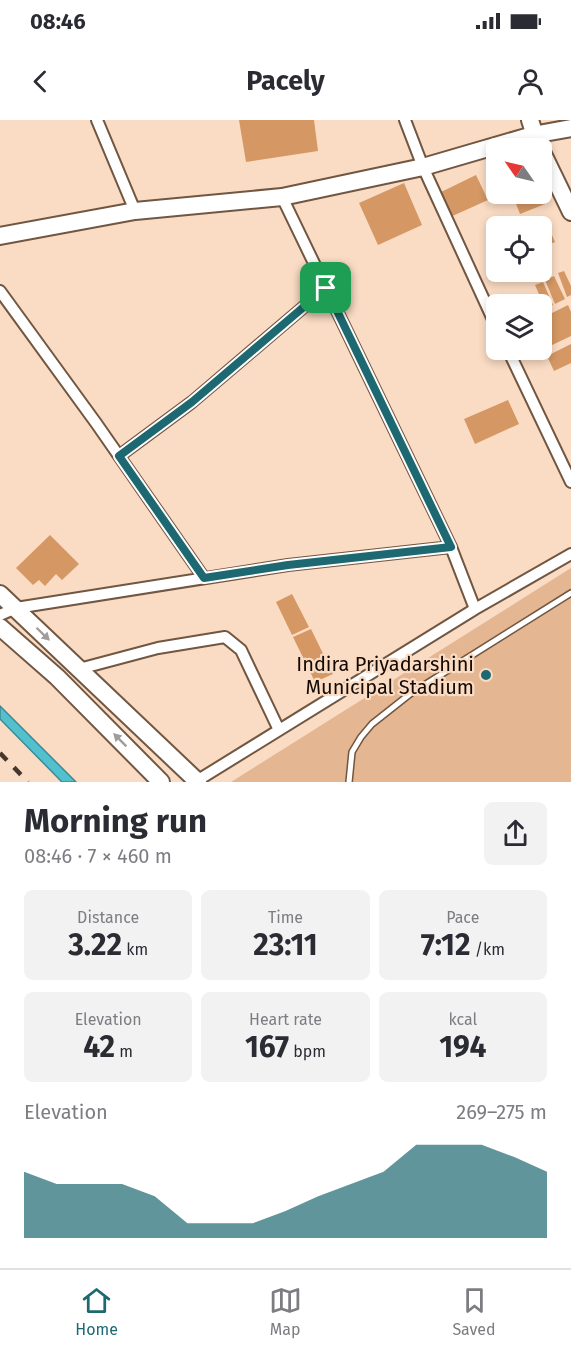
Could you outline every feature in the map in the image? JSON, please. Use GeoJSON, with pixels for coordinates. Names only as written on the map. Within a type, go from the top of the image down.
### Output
{"type":"FeatureCollection","features":[{"type":"Feature","properties":{"kind":"street"},"geometry":{"type":"LineString","coordinates":[[97,120],[135,211]]}},
{"type":"Feature","properties":{"kind":"street"},"geometry":{"type":"LineString","coordinates":[[405,120],[423,167],[486,304]]}},
{"type":"Feature","properties":{"kind":"street"},"geometry":{"type":"LineString","coordinates":[[539,138],[571,128]]}},
{"type":"Feature","properties":{"kind":"street"},"geometry":{"type":"LineString","coordinates":[[0,237],[135,211],[282,197],[486,151]]}},
{"type":"Feature","properties":{"kind":"street"},"geometry":{"type":"LineString","coordinates":[[552,172],[571,212]]}},
{"type":"Feature","properties":{"kind":"street"},"geometry":{"type":"LineString","coordinates":[[282,197],[451,547],[475,609]]}},
{"type":"Feature","properties":{"kind":"street"},"geometry":{"type":"LineString","coordinates":[[119,456],[192,402],[326,288]]}},
{"type":"Feature","properties":{"kind":"street"},"geometry":{"type":"LineString","coordinates":[[0,291],[204,578]]}},
{"type":"Feature","properties":{"kind":"street"},"geometry":{"type":"LineString","coordinates":[[513,360],[571,482]]}},
{"type":"Feature","properties":{"kind":"street"},"geometry":{"type":"LineString","coordinates":[[0,615],[16,608],[288,565],[451,547]]}},
{"type":"Feature","properties":{"kind":"street"},"geometry":{"type":"LineString","coordinates":[[0,594],[197,781],[475,609],[571,554]]}},
{"type":"Feature","properties":{"kind":"street"},"geometry":{"type":"LineString","coordinates":[[0,627],[57,677],[160,782]]}},
{"type":"Feature","properties":{"kind":"street"},"geometry":{"type":"LineString","coordinates":[[79,669],[158,648],[225,637],[241,650],[279,730]]}},
{"type":"Feature","properties":{"kind":"lane"},"geometry":{"type":"LineString","coordinates":[[349,782],[352,752],[372,724],[410,694],[571,593]]}},
{"type":"Feature","properties":{"kind":"shaded area","name":"Indira Priyadarshini Municipal Stadium"},"geometry":{"type":"Polygon","coordinates":[[[571,568],[571,782],[231,782],[571,568]]]}},
{"type":"Feature","properties":{"kind":"water"},"geometry":{"type":"Polygon","coordinates":[[[0,706],[76,782],[62,782],[0,719],[0,706]]]}},
{"type":"Feature","properties":{"kind":"building"},"geometry":{"type":"Polygon","coordinates":[[[239,120],[314,120],[318,151],[246,162],[239,120]]]}},
{"type":"Feature","properties":{"kind":"building"},"geometry":{"type":"Polygon","coordinates":[[[476,175],[486,196],[486,201],[448,218],[437,194],[476,175]]]}},
{"type":"Feature","properties":{"kind":"building"},"geometry":{"type":"Polygon","coordinates":[[[404,183],[422,225],[378,245],[359,203],[404,183]]]}},
{"type":"Feature","properties":{"kind":"building"},"geometry":{"type":"Polygon","coordinates":[[[516,204],[545,204],[520,214],[516,204]]]}},
{"type":"Feature","properties":{"kind":"building"},"geometry":{"type":"Polygon","coordinates":[[[564,271],[571,286],[571,295],[567,297],[558,273],[564,271]]]}},
{"type":"Feature","properties":{"kind":"building"},"geometry":{"type":"Polygon","coordinates":[[[554,276],[565,299],[555,304],[546,282],[552,282],[554,276]]]}},
{"type":"Feature","properties":{"kind":"building"},"geometry":{"type":"Polygon","coordinates":[[[543,282],[548,294],[539,294],[535,285],[543,282]]]}},
{"type":"Feature","properties":{"kind":"building"},"geometry":{"type":"Polygon","coordinates":[[[568,305],[571,312],[571,336],[552,345],[552,313],[568,305]]]}},
{"type":"Feature","properties":{"kind":"building"},"geometry":{"type":"Polygon","coordinates":[[[571,344],[571,363],[554,371],[549,360],[552,360],[552,354],[571,344]]]}},
{"type":"Feature","properties":{"kind":"building"},"geometry":{"type":"Polygon","coordinates":[[[508,400],[519,424],[475,444],[464,419],[508,400]]]}},
{"type":"Feature","properties":{"kind":"building"},"geometry":{"type":"Polygon","coordinates":[[[50,535],[79,564],[62,580],[56,574],[45,586],[39,580],[33,585],[16,568],[50,535]]]}},
{"type":"Feature","properties":{"kind":"building"},"geometry":{"type":"Polygon","coordinates":[[[292,594],[309,627],[292,635],[276,602],[292,594]]]}},
{"type":"Feature","properties":{"kind":"building"},"geometry":{"type":"Polygon","coordinates":[[[311,629],[333,674],[315,682],[293,637],[311,629]]]}},
{"type":"Feature","properties":{"kind":"railway"},"geometry":{"type":"LineString","coordinates":[[0,753],[28,782]]}},
{"type":"Feature","properties":{"kind":"place","name":"Indira Priyadarshini Municipal Stadium"},"geometry":{"type":"Point","coordinates":[486,675]}},
{"type":"Feature","properties":{"kind":"route"},"geometry":{"type":"LineString","coordinates":[[326,288],[451,547],[288,565],[204,578],[119,456],[192,402],[326,288]]}}]}
